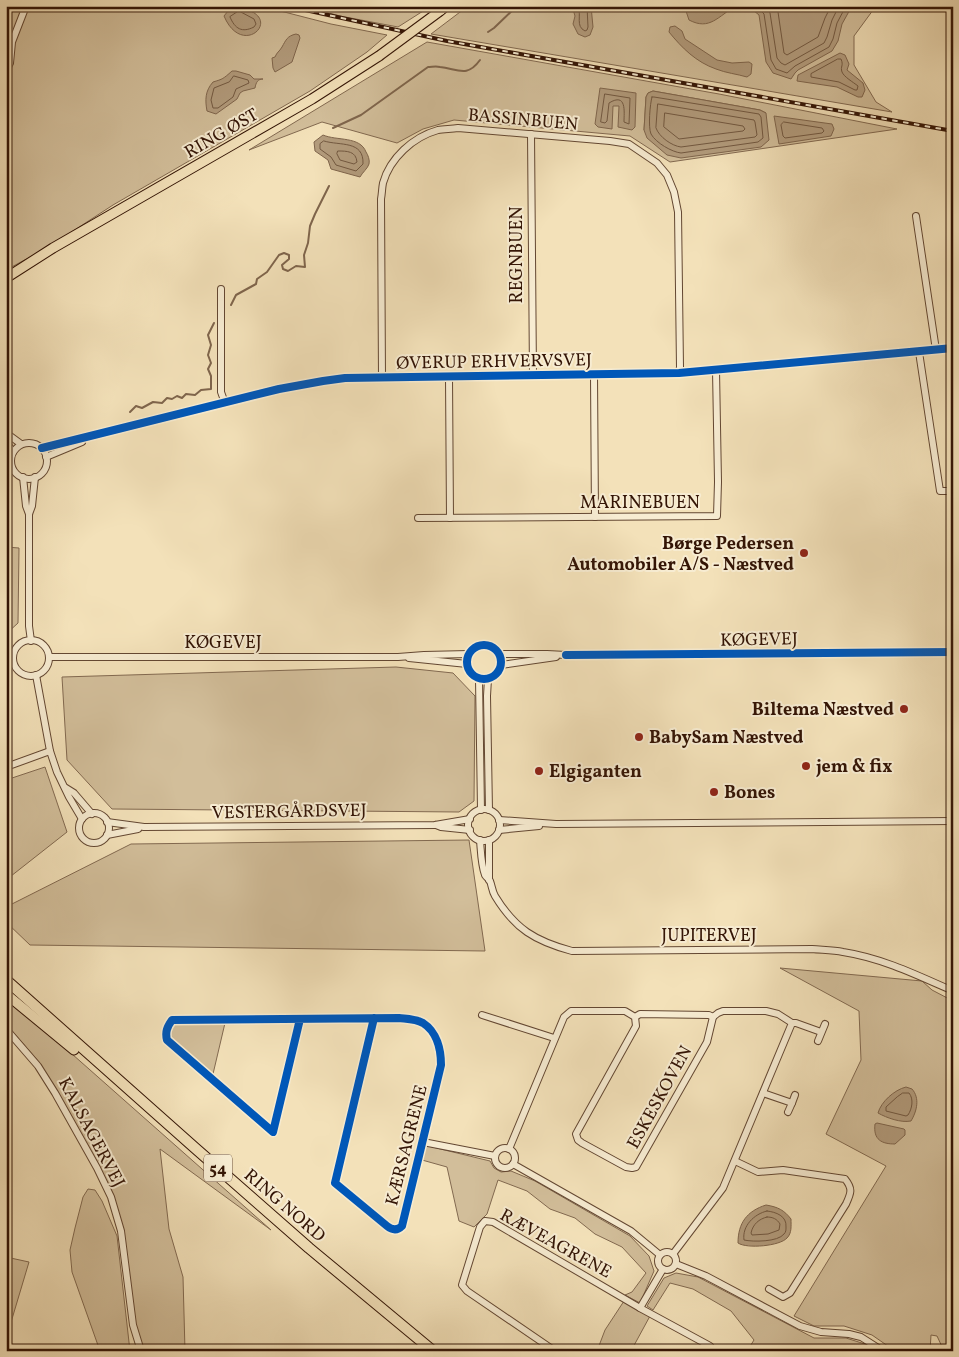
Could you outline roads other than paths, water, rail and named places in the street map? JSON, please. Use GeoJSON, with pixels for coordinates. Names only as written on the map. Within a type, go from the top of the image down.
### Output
{"type":"FeatureCollection","features":[{"type":"Feature","properties":{"kind":"highway","name":"RING NORD"},"geometry":{"type":"LineString","coordinates":[[6,980],[309,1248],[433,1351]]}},
{"type":"Feature","properties":{"kind":"highway","name":"54"},"geometry":{"type":"LineString","coordinates":[[6,986],[74,1050],[298,1246],[423,1351]]}},
{"type":"Feature","properties":{"kind":"main road","name":"RING ØST"},"geometry":{"type":"LineString","coordinates":[[6,278],[54,248],[312,99],[379,56],[443,9]]}},
{"type":"Feature","properties":{"kind":"main road"},"geometry":{"type":"LineString","coordinates":[[6,994],[74,1050]]}},
{"type":"Feature","properties":{"kind":"street"},"geometry":{"type":"LineString","coordinates":[[6,71],[10,63],[12,42],[26,6]]}},
{"type":"Feature","properties":{"kind":"street"},"geometry":{"type":"LineString","coordinates":[[349,6],[364,8],[377,6]]}},
{"type":"Feature","properties":{"kind":"street","name":"BASSINBUEN"},"geometry":{"type":"LineString","coordinates":[[382,378],[381,199],[384,182],[391,164],[402,151],[417,140],[438,130],[458,128],[630,144],[656,163],[667,175],[674,192],[678,212],[679,373]]}},
{"type":"Feature","properties":{"kind":"street","name":"REGNBUEN"},"geometry":{"type":"LineString","coordinates":[[530,134],[532,376]]}},
{"type":"Feature","properties":{"kind":"street"},"geometry":{"type":"LineString","coordinates":[[916,216],[936,350]]}},
{"type":"Feature","properties":{"kind":"street"},"geometry":{"type":"LineString","coordinates":[[221,289],[221,392],[225,403]]}},
{"type":"Feature","properties":{"kind":"street","name":"ØVERUP ERHVERVSVEJ"},"geometry":{"type":"LineString","coordinates":[[42,448],[279,389],[345,378],[679,373],[953,348]]}},
{"type":"Feature","properties":{"kind":"street"},"geometry":{"type":"LineString","coordinates":[[919,352],[940,491],[953,491]]}},
{"type":"Feature","properties":{"kind":"street","name":"MARINEBUEN"},"geometry":{"type":"LineString","coordinates":[[418,518],[717,516],[716,370]]}},
{"type":"Feature","properties":{"kind":"street"},"geometry":{"type":"LineString","coordinates":[[594,375],[595,517]]}},
{"type":"Feature","properties":{"kind":"street"},"geometry":{"type":"LineString","coordinates":[[449,377],[450,518]]}},
{"type":"Feature","properties":{"kind":"street"},"geometry":{"type":"LineString","coordinates":[[6,433],[22,444]]}},
{"type":"Feature","properties":{"kind":"street","name":"ØVERUP ERHVERVSVEJ"},"geometry":{"type":"LineString","coordinates":[[46,457],[97,435]]}},
{"type":"Feature","properties":{"kind":"street"},"geometry":{"type":"LineString","coordinates":[[6,442],[13,452]]}},
{"type":"Feature","properties":{"kind":"street"},"geometry":{"type":"LineString","coordinates":[[32,443],[42,448],[46,457],[46,467],[40,475],[23,478],[14,470],[11,458],[13,452],[22,444],[32,443]]}},
{"type":"Feature","properties":{"kind":"street"},"geometry":{"type":"LineString","coordinates":[[29,514],[32,506],[35,477]]}},
{"type":"Feature","properties":{"kind":"street"},"geometry":{"type":"LineString","coordinates":[[23,478],[26,506],[29,514],[31,640]]}},
{"type":"Feature","properties":{"kind":"street"},"geometry":{"type":"LineString","coordinates":[[31,640],[44,645],[49,657],[46,669],[43,672],[29,676],[22,673],[10,658],[19,646],[31,640]]}},
{"type":"Feature","properties":{"kind":"street"},"geometry":{"type":"LineString","coordinates":[[481,645],[491,647],[498,654],[501,664],[495,675],[488,678],[480,678],[472,675],[467,664],[469,654],[476,647],[481,645]]}},
{"type":"Feature","properties":{"kind":"street","name":"KØGEVEJ"},"geometry":{"type":"LineString","coordinates":[[498,654],[953,652]]}},
{"type":"Feature","properties":{"kind":"street","name":"KØGEVEJ"},"geometry":{"type":"LineString","coordinates":[[49,657],[398,657],[469,654]]}},
{"type":"Feature","properties":{"kind":"street","name":"KØGEVEJ"},"geometry":{"type":"LineString","coordinates":[[501,664],[566,655]]}},
{"type":"Feature","properties":{"kind":"street","name":"KØGEVEJ"},"geometry":{"type":"LineString","coordinates":[[398,657],[467,664]]}},
{"type":"Feature","properties":{"kind":"street"},"geometry":{"type":"LineString","coordinates":[[36,675],[50,751],[57,772],[82,819]]}},
{"type":"Feature","properties":{"kind":"street"},"geometry":{"type":"LineString","coordinates":[[480,678],[481,810]]}},
{"type":"Feature","properties":{"kind":"street"},"geometry":{"type":"LineString","coordinates":[[488,678],[489,810]]}},
{"type":"Feature","properties":{"kind":"street"},"geometry":{"type":"LineString","coordinates":[[6,767],[50,751]]}},
{"type":"Feature","properties":{"kind":"street"},"geometry":{"type":"LineString","coordinates":[[66,788],[74,793],[92,814]]}},
{"type":"Feature","properties":{"kind":"street"},"geometry":{"type":"LineString","coordinates":[[481,810],[489,810],[499,820],[499,830],[494,838],[480,840],[475,838],[470,830],[470,819],[474,813],[481,810]]}},
{"type":"Feature","properties":{"kind":"street"},"geometry":{"type":"LineString","coordinates":[[92,814],[101,815],[107,822],[108,830],[107,835],[100,842],[95,843],[82,838],[79,830],[82,819],[92,814]]}},
{"type":"Feature","properties":{"kind":"street","name":"VESTERGÅRDSVEJ"},"geometry":{"type":"LineString","coordinates":[[435,825],[470,819]]}},
{"type":"Feature","properties":{"kind":"street"},"geometry":{"type":"LineString","coordinates":[[499,820],[556,824],[952,821],[953,859]]}},
{"type":"Feature","properties":{"kind":"street","name":"VESTERGÅRDSVEJ"},"geometry":{"type":"LineString","coordinates":[[107,822],[144,827],[435,825],[470,830]]}},
{"type":"Feature","properties":{"kind":"street"},"geometry":{"type":"LineString","coordinates":[[499,830],[556,824]]}},
{"type":"Feature","properties":{"kind":"street","name":"VESTERGÅRDSVEJ"},"geometry":{"type":"LineString","coordinates":[[107,835],[144,827]]}},
{"type":"Feature","properties":{"kind":"street","name":"JUPITERVEJ"},"geometry":{"type":"LineString","coordinates":[[480,840],[486,876],[507,915],[533,936],[554,946],[572,951],[812,949],[842,952],[893,965],[953,992]]}},
{"type":"Feature","properties":{"kind":"street","name":"JUPITERVEJ"},"geometry":{"type":"LineString","coordinates":[[489,840],[489,880]]}},
{"type":"Feature","properties":{"kind":"street"},"geometry":{"type":"LineString","coordinates":[[509,1149],[554,1038],[564,1017],[571,1011],[625,1011],[635,1016],[650,1014],[709,1015],[713,1017],[723,1011],[766,1011],[778,1014],[792,1023],[821,1032]]}},
{"type":"Feature","properties":{"kind":"street"},"geometry":{"type":"LineString","coordinates":[[482,1015],[554,1038]]}},
{"type":"Feature","properties":{"kind":"street","name":"ESKESKOVEN"},"geometry":{"type":"LineString","coordinates":[[635,1016],[636,1026],[576,1134],[578,1140],[582,1143],[626,1167],[632,1168],[636,1167],[640,1162],[707,1042],[713,1017]]}},
{"type":"Feature","properties":{"kind":"street","name":"KÆRSAGRENE"},"geometry":{"type":"LineString","coordinates":[[300,1019],[272,1132],[167,1040],[165,1034],[172,1020],[374,1018],[399,1018],[423,1023],[434,1034],[438,1043],[442,1065],[402,1226],[399,1229],[390,1229],[335,1183],[374,1018]]}},
{"type":"Feature","properties":{"kind":"street"},"geometry":{"type":"LineString","coordinates":[[673,1254],[723,1188],[792,1023]]}},
{"type":"Feature","properties":{"kind":"street"},"geometry":{"type":"LineString","coordinates":[[818,1041],[824,1024]]}},
{"type":"Feature","properties":{"kind":"street","name":"KALSAGERVEJ"},"geometry":{"type":"LineString","coordinates":[[6,1029],[23,1047],[47,1079],[97,1168],[111,1197],[121,1231],[133,1325],[142,1351]]}},
{"type":"Feature","properties":{"kind":"street"},"geometry":{"type":"LineString","coordinates":[[763,1093],[792,1103]]}},
{"type":"Feature","properties":{"kind":"street"},"geometry":{"type":"LineString","coordinates":[[788,1112],[795,1095]]}},
{"type":"Feature","properties":{"kind":"street","name":"KÆRSAGRENE"},"geometry":{"type":"LineString","coordinates":[[423,1142],[495,1156]]}},
{"type":"Feature","properties":{"kind":"street"},"geometry":{"type":"LineString","coordinates":[[505,1148],[512,1151],[515,1157],[513,1164],[505,1168],[500,1167],[496,1162],[495,1156],[499,1150],[505,1148]]}},
{"type":"Feature","properties":{"kind":"street"},"geometry":{"type":"LineString","coordinates":[[735,1161],[758,1172],[783,1170],[802,1172],[845,1179],[850,1185],[851,1194],[846,1204],[790,1293],[783,1297],[769,1289]]}},
{"type":"Feature","properties":{"kind":"street"},"geometry":{"type":"LineString","coordinates":[[513,1164],[631,1231],[660,1256]]}},
{"type":"Feature","properties":{"kind":"street","name":"RÆVEAGRENE"},"geometry":{"type":"LineString","coordinates":[[555,1351],[467,1291],[462,1285],[480,1227],[485,1221],[493,1222],[640,1308],[710,1346],[707,1351]]}},
{"type":"Feature","properties":{"kind":"street"},"geometry":{"type":"LineString","coordinates":[[665,1252],[673,1254],[676,1264],[672,1269],[663,1269],[659,1264],[660,1256],[665,1252]]}},
{"type":"Feature","properties":{"kind":"street"},"geometry":{"type":"LineString","coordinates":[[676,1264],[706,1276],[800,1326],[821,1332],[843,1333],[861,1337],[883,1351]]}},
{"type":"Feature","properties":{"kind":"street"},"geometry":{"type":"LineString","coordinates":[[640,1308],[663,1269]]}},
{"type":"Feature","properties":{"kind":"water"},"geometry":{"type":"Polygon","coordinates":[[[572,6],[591,6],[593,27],[590,35],[585,37],[578,34],[573,24],[575,16],[572,6]]]}},
{"type":"Feature","properties":{"kind":"water"},"geometry":{"type":"Polygon","coordinates":[[[683,6],[736,6],[714,21],[703,24],[689,20],[683,6]]]}},
{"type":"Feature","properties":{"kind":"water"},"geometry":{"type":"Polygon","coordinates":[[[748,6],[852,6],[842,24],[838,41],[832,51],[798,70],[791,79],[773,73],[766,62],[759,15],[748,6]]]}},
{"type":"Feature","properties":{"kind":"water"},"geometry":{"type":"Polygon","coordinates":[[[239,8],[253,12],[260,19],[257,32],[250,35],[241,35],[232,29],[224,16],[228,11],[239,8]]]}},
{"type":"Feature","properties":{"kind":"water"},"geometry":{"type":"Polygon","coordinates":[[[675,26],[682,31],[685,39],[717,60],[732,63],[749,62],[752,64],[751,74],[747,77],[716,69],[702,63],[684,49],[669,32],[670,27],[675,26]]]}},
{"type":"Feature","properties":{"kind":"water"},"geometry":{"type":"Polygon","coordinates":[[[296,34],[300,38],[292,62],[275,72],[272,58],[275,57],[287,39],[296,34]]]}},
{"type":"Feature","properties":{"kind":"water"},"geometry":{"type":"Polygon","coordinates":[[[840,53],[845,55],[849,64],[847,70],[863,83],[865,90],[862,97],[837,87],[797,81],[798,75],[840,53]]]}},
{"type":"Feature","properties":{"kind":"water"},"geometry":{"type":"Polygon","coordinates":[[[232,71],[250,75],[254,79],[263,79],[258,81],[255,88],[240,93],[237,99],[216,114],[207,111],[206,96],[210,85],[232,71]]]}},
{"type":"Feature","properties":{"kind":"water"},"geometry":{"type":"Polygon","coordinates":[[[600,88],[636,93],[635,127],[632,130],[618,127],[619,106],[613,106],[612,129],[598,127],[595,124],[600,88]]]}},
{"type":"Feature","properties":{"kind":"water"},"geometry":{"type":"Polygon","coordinates":[[[653,91],[760,110],[766,113],[769,140],[761,147],[681,158],[667,155],[647,138],[644,130],[646,97],[648,93],[653,91]]]}},
{"type":"Feature","properties":{"kind":"water"},"geometry":{"type":"Polygon","coordinates":[[[774,116],[832,124],[834,129],[831,136],[779,144],[774,116]]]}},
{"type":"Feature","properties":{"kind":"water"},"geometry":{"type":"Polygon","coordinates":[[[323,135],[353,141],[363,147],[369,162],[360,177],[331,169],[328,160],[315,151],[314,142],[323,135]]]}},
{"type":"Feature","properties":{"kind":"water"},"geometry":{"type":"Polygon","coordinates":[[[906,1087],[912,1089],[917,1100],[915,1113],[911,1121],[894,1120],[878,1113],[889,1097],[906,1087]]]}},
{"type":"Feature","properties":{"kind":"water"},"geometry":{"type":"Polygon","coordinates":[[[875,1124],[904,1129],[905,1135],[895,1144],[882,1142],[875,1134],[875,1124]]]}},
{"type":"Feature","properties":{"kind":"water"},"geometry":{"type":"Polygon","coordinates":[[[766,1205],[780,1209],[791,1219],[789,1236],[778,1243],[763,1246],[748,1246],[738,1243],[740,1229],[745,1219],[749,1214],[766,1205]]]}},
{"type":"Feature","properties":{"kind":"waterway"},"geometry":{"type":"LineString","coordinates":[[402,10],[405,6]]}},
{"type":"Feature","properties":{"kind":"waterway"},"geometry":{"type":"LineString","coordinates":[[488,32],[517,6]]}},
{"type":"Feature","properties":{"kind":"waterway"},"geometry":{"type":"LineString","coordinates":[[333,128],[361,115],[428,67],[466,71],[475,66],[480,60]]}},
{"type":"Feature","properties":{"kind":"waterway"},"geometry":{"type":"LineString","coordinates":[[231,305],[236,295],[256,284],[257,279],[267,272],[279,255],[284,253],[289,255],[289,259],[282,265],[283,269],[288,271],[296,266],[305,267],[304,255],[310,226],[329,186]]}},
{"type":"Feature","properties":{"kind":"waterway"},"geometry":{"type":"LineString","coordinates":[[130,412],[136,406],[142,408],[153,402],[162,403],[167,398],[172,399],[177,396],[182,398],[186,394],[195,395],[201,390],[211,389],[211,376],[208,369],[211,363],[208,355],[211,345],[208,335],[214,323]]}},
{"type":"Feature","properties":{"kind":"railway"},"geometry":{"type":"LineString","coordinates":[[287,6],[447,41],[953,131]]}},
{"type":"Feature","properties":{"kind":"place","name":"Børge Pedersen Automobiler A/S - Næstved"},"geometry":{"type":"Point","coordinates":[804,553]}},
{"type":"Feature","properties":{"kind":"place","name":"Biltema Næstved"},"geometry":{"type":"Point","coordinates":[904,709]}},
{"type":"Feature","properties":{"kind":"place","name":"BabySam Næstved"},"geometry":{"type":"Point","coordinates":[639,737]}},
{"type":"Feature","properties":{"kind":"place","name":"jem & fix"},"geometry":{"type":"Point","coordinates":[806,766]}},
{"type":"Feature","properties":{"kind":"place","name":"Elgiganten"},"geometry":{"type":"Point","coordinates":[539,771]}},
{"type":"Feature","properties":{"kind":"place","name":"Bones"},"geometry":{"type":"Point","coordinates":[714,792]}}]}
